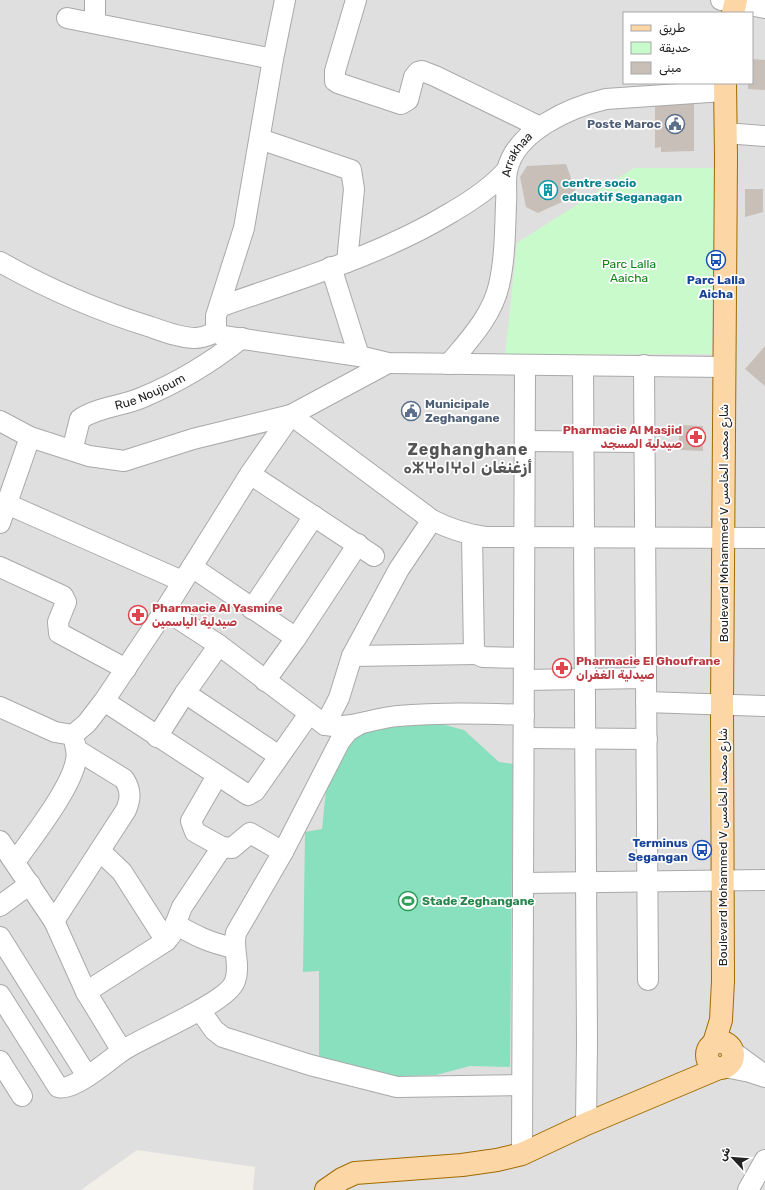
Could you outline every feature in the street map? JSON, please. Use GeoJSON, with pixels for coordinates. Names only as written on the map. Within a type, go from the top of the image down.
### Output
{"type":"FeatureCollection","features":[{"type":"Feature","properties":{"kind":"main road","name":"Boulevard Mohammed V شارع محمد الخامس"},"geometry":{"type":"LineString","coordinates":[[721,1055],[727,1033],[723,1011],[722,705],[725,367],[724,87]]}},
{"type":"Feature","properties":{"kind":"main road"},"geometry":{"type":"LineString","coordinates":[[326,1190],[342,1179],[355,1173],[462,1165],[497,1160],[522,1154],[668,1088],[721,1055]]}},
{"type":"Feature","properties":{"kind":"street"},"geometry":{"type":"LineString","coordinates":[[95,0],[95,23]]}},
{"type":"Feature","properties":{"kind":"street"},"geometry":{"type":"LineString","coordinates":[[216,332],[215,327],[219,307],[244,228],[273,59],[286,0]]}},
{"type":"Feature","properties":{"kind":"street"},"geometry":{"type":"LineString","coordinates":[[356,0],[335,71],[335,81],[401,104],[408,100],[414,77],[418,72],[422,71],[464,89],[540,127]]}},
{"type":"Feature","properties":{"kind":"street"},"geometry":{"type":"LineString","coordinates":[[731,4],[765,8]]}},
{"type":"Feature","properties":{"kind":"street"},"geometry":{"type":"LineString","coordinates":[[67,18],[273,59]]}},
{"type":"Feature","properties":{"kind":"street","name":"Arrakhaa"},"geometry":{"type":"LineString","coordinates":[[449,364],[481,324],[489,311],[499,286],[505,240],[507,170],[518,148],[527,137],[540,127],[576,108],[606,100],[724,87]]}},
{"type":"Feature","properties":{"kind":"street"},"geometry":{"type":"LineString","coordinates":[[725,133],[765,136]]}},
{"type":"Feature","properties":{"kind":"street"},"geometry":{"type":"LineString","coordinates":[[260,139],[352,170],[354,189],[339,265],[359,356]]}},
{"type":"Feature","properties":{"kind":"street"},"geometry":{"type":"LineString","coordinates":[[219,307],[369,255],[439,220],[476,198],[495,184],[507,170]]}},
{"type":"Feature","properties":{"kind":"street"},"geometry":{"type":"LineString","coordinates":[[0,262],[54,290],[122,318],[184,337],[195,338],[216,332],[223,336],[359,356],[388,362],[725,367]]}},
{"type":"Feature","properties":{"kind":"street","name":"Rue Noujoum"},"geometry":{"type":"LineString","coordinates":[[76,450],[74,442],[80,418],[91,413],[119,406],[163,388],[224,353],[242,338]]}},
{"type":"Feature","properties":{"kind":"street"},"geometry":{"type":"LineString","coordinates":[[0,421],[30,437],[76,450],[89,456],[124,461],[193,439],[292,414],[388,362]]}},
{"type":"Feature","properties":{"kind":"street"},"geometry":{"type":"LineString","coordinates":[[522,1154],[525,365]]}},
{"type":"Feature","properties":{"kind":"street"},"geometry":{"type":"LineString","coordinates":[[644,365],[648,980]]}},
{"type":"Feature","properties":{"kind":"street"},"geometry":{"type":"LineString","coordinates":[[583,366],[586,738],[586,1124]]}},
{"type":"Feature","properties":{"kind":"street"},"geometry":{"type":"LineString","coordinates":[[15,862],[70,778],[75,766],[75,742],[126,669],[165,610],[250,474],[292,414]]}},
{"type":"Feature","properties":{"kind":"street"},"geometry":{"type":"LineString","coordinates":[[292,414],[432,520],[451,530],[472,535],[524,537],[584,536],[765,538]]}},
{"type":"Feature","properties":{"kind":"street"},"geometry":{"type":"LineString","coordinates":[[0,523],[30,437]]}},
{"type":"Feature","properties":{"kind":"street"},"geometry":{"type":"LineString","coordinates":[[525,440],[644,442]]}},
{"type":"Feature","properties":{"kind":"street"},"geometry":{"type":"LineString","coordinates":[[250,474],[374,556]]}},
{"type":"Feature","properties":{"kind":"street"},"geometry":{"type":"LineString","coordinates":[[7,504],[187,574],[252,609],[296,638]]}},
{"type":"Feature","properties":{"kind":"street"},"geometry":{"type":"LineString","coordinates":[[252,609],[314,516]]}},
{"type":"Feature","properties":{"kind":"street"},"geometry":{"type":"LineString","coordinates":[[104,702],[244,794],[250,795],[279,756],[339,698],[352,656],[399,569],[432,520]]}},
{"type":"Feature","properties":{"kind":"street"},"geometry":{"type":"LineString","coordinates":[[472,535],[473,650],[476,654]]}},
{"type":"Feature","properties":{"kind":"street"},"geometry":{"type":"LineString","coordinates":[[265,681],[296,638],[358,544]]}},
{"type":"Feature","properties":{"kind":"street"},"geometry":{"type":"LineString","coordinates":[[0,567],[63,596],[66,602],[58,622],[59,633],[126,669]]}},
{"type":"Feature","properties":{"kind":"street"},"geometry":{"type":"LineString","coordinates":[[165,610],[219,645],[317,720],[334,727],[358,725],[396,716],[435,713],[524,715]]}},
{"type":"Feature","properties":{"kind":"street"},"geometry":{"type":"LineString","coordinates":[[157,737],[185,693],[219,645]]}},
{"type":"Feature","properties":{"kind":"street"},"geometry":{"type":"LineString","coordinates":[[352,656],[476,654],[483,657],[524,658]]}},
{"type":"Feature","properties":{"kind":"street"},"geometry":{"type":"LineString","coordinates":[[524,680],[646,678]]}},
{"type":"Feature","properties":{"kind":"street"},"geometry":{"type":"LineString","coordinates":[[185,693],[279,756]]}},
{"type":"Feature","properties":{"kind":"street"},"geometry":{"type":"LineString","coordinates":[[646,702],[765,706]]}},
{"type":"Feature","properties":{"kind":"street"},"geometry":{"type":"LineString","coordinates":[[0,707],[75,742],[124,779],[131,792],[126,810],[54,921]]}},
{"type":"Feature","properties":{"kind":"street"},"geometry":{"type":"LineString","coordinates":[[0,995],[58,1087],[65,1088],[87,1076],[122,1050],[200,1010],[226,992],[234,984],[238,969],[234,948],[236,933],[283,852],[340,741],[348,731],[358,725]]}},
{"type":"Feature","properties":{"kind":"street"},"geometry":{"type":"LineString","coordinates":[[524,738],[646,738]]}},
{"type":"Feature","properties":{"kind":"street"},"geometry":{"type":"LineString","coordinates":[[217,776],[194,815],[191,825],[195,832],[222,847],[232,848],[250,833],[283,852]]}},
{"type":"Feature","properties":{"kind":"street"},"geometry":{"type":"LineString","coordinates":[[0,841],[54,921],[86,992],[122,1050]]}},
{"type":"Feature","properties":{"kind":"street"},"geometry":{"type":"LineString","coordinates":[[86,992],[166,941],[171,935],[182,907],[222,847]]}},
{"type":"Feature","properties":{"kind":"street"},"geometry":{"type":"LineString","coordinates":[[100,851],[122,872],[166,941]]}},
{"type":"Feature","properties":{"kind":"street"},"geometry":{"type":"LineString","coordinates":[[523,883],[765,880]]}},
{"type":"Feature","properties":{"kind":"street"},"geometry":{"type":"LineString","coordinates":[[0,906],[30,884]]}},
{"type":"Feature","properties":{"kind":"street"},"geometry":{"type":"LineString","coordinates":[[175,924],[200,939],[234,948]]}},
{"type":"Feature","properties":{"kind":"street"},"geometry":{"type":"LineString","coordinates":[[0,937],[87,1076]]}},
{"type":"Feature","properties":{"kind":"street"},"geometry":{"type":"LineString","coordinates":[[200,1010],[214,1030],[223,1037],[310,1065],[383,1084],[428,1087],[522,1085]]}},
{"type":"Feature","properties":{"kind":"street"},"geometry":{"type":"LineString","coordinates":[[721,1055],[750,1072],[765,1077]]}},
{"type":"Feature","properties":{"kind":"street"},"geometry":{"type":"LineString","coordinates":[[0,1061],[22,1096]]}},
{"type":"Feature","properties":{"kind":"street"},"geometry":{"type":"LineString","coordinates":[[748,1190],[765,1160]]}},
{"type":"Feature","properties":{"kind":"shaded area"},"geometry":{"type":"Polygon","coordinates":[[[0,0],[765,0],[765,1190],[253,1190],[255,1167],[137,1150],[81,1190],[0,1190],[0,0]]]}},
{"type":"Feature","properties":{"kind":"green space","name":"Parc Lalla Aaicha"},"geometry":{"type":"Polygon","coordinates":[[[634,168],[715,168],[712,354],[505,355],[517,243],[634,168]]]}},
{"type":"Feature","properties":{"kind":"green space","name":"Stade Zeghangane"},"geometry":{"type":"Polygon","coordinates":[[[430,721],[464,730],[499,762],[513,764],[510,1067],[470,1066],[436,1075],[378,1077],[319,1057],[319,971],[303,972],[305,832],[322,829],[327,780],[347,743],[375,725],[430,721]]]}},
{"type":"Feature","properties":{"kind":"building"},"geometry":{"type":"Polygon","coordinates":[[[753,59],[765,60],[765,90],[748,89],[748,84],[753,84],[753,59]]]}},
{"type":"Feature","properties":{"kind":"building","name":"Poste Maroc"},"geometry":{"type":"Polygon","coordinates":[[[655,101],[694,101],[694,151],[661,152],[661,147],[655,148],[655,101]]]}},
{"type":"Feature","properties":{"kind":"building","name":"centre socio educatif Seganagan"},"geometry":{"type":"Polygon","coordinates":[[[566,164],[577,195],[538,213],[526,207],[520,177],[527,166],[566,164]]]}},
{"type":"Feature","properties":{"kind":"building"},"geometry":{"type":"Polygon","coordinates":[[[745,189],[763,189],[763,212],[745,217],[745,189]]]}},
{"type":"Feature","properties":{"kind":"building"},"geometry":{"type":"Polygon","coordinates":[[[765,346],[765,386],[745,369],[765,346]]]}},
{"type":"Feature","properties":{"kind":"building"},"geometry":{"type":"Polygon","coordinates":[[[679,425],[703,426],[703,451],[679,450],[679,425]]]}},
{"type":"Feature","properties":{"kind":"place","name":"Poste Maroc"},"geometry":{"type":"Point","coordinates":[675,124]}},
{"type":"Feature","properties":{"kind":"place","name":"centre socio educatif Seganagan"},"geometry":{"type":"Point","coordinates":[548,190]}},
{"type":"Feature","properties":{"kind":"place","name":"Parc Lalla Aicha"},"geometry":{"type":"Point","coordinates":[716,260]}},
{"type":"Feature","properties":{"kind":"place","name":"Municipale Zeghangane"},"geometry":{"type":"Point","coordinates":[411,411]}},
{"type":"Feature","properties":{"kind":"place","name":"Pharmacie Al Masjid صيدلية المسجد"},"geometry":{"type":"Point","coordinates":[696,437]}},
{"type":"Feature","properties":{"kind":"place","name":"Pharmacie Al Yasmine صيدلية الياسمين"},"geometry":{"type":"Point","coordinates":[138,615]}},
{"type":"Feature","properties":{"kind":"place","name":"Pharmacie El Ghoufrane صيدلية الغفران"},"geometry":{"type":"Point","coordinates":[562,668]}},
{"type":"Feature","properties":{"kind":"place","name":"Terminus Segangan"},"geometry":{"type":"Point","coordinates":[702,850]}},
{"type":"Feature","properties":{"kind":"place","name":"Stade Zeghangane"},"geometry":{"type":"Point","coordinates":[408,901]}},
{"type":"Feature","properties":{"kind":"district","name":"Zeghanghane ⴰⵣⵖⴰⵏⵖⴰⵏ أزغنغان"},"geometry":{"type":"Point","coordinates":[468,458]}}]}
